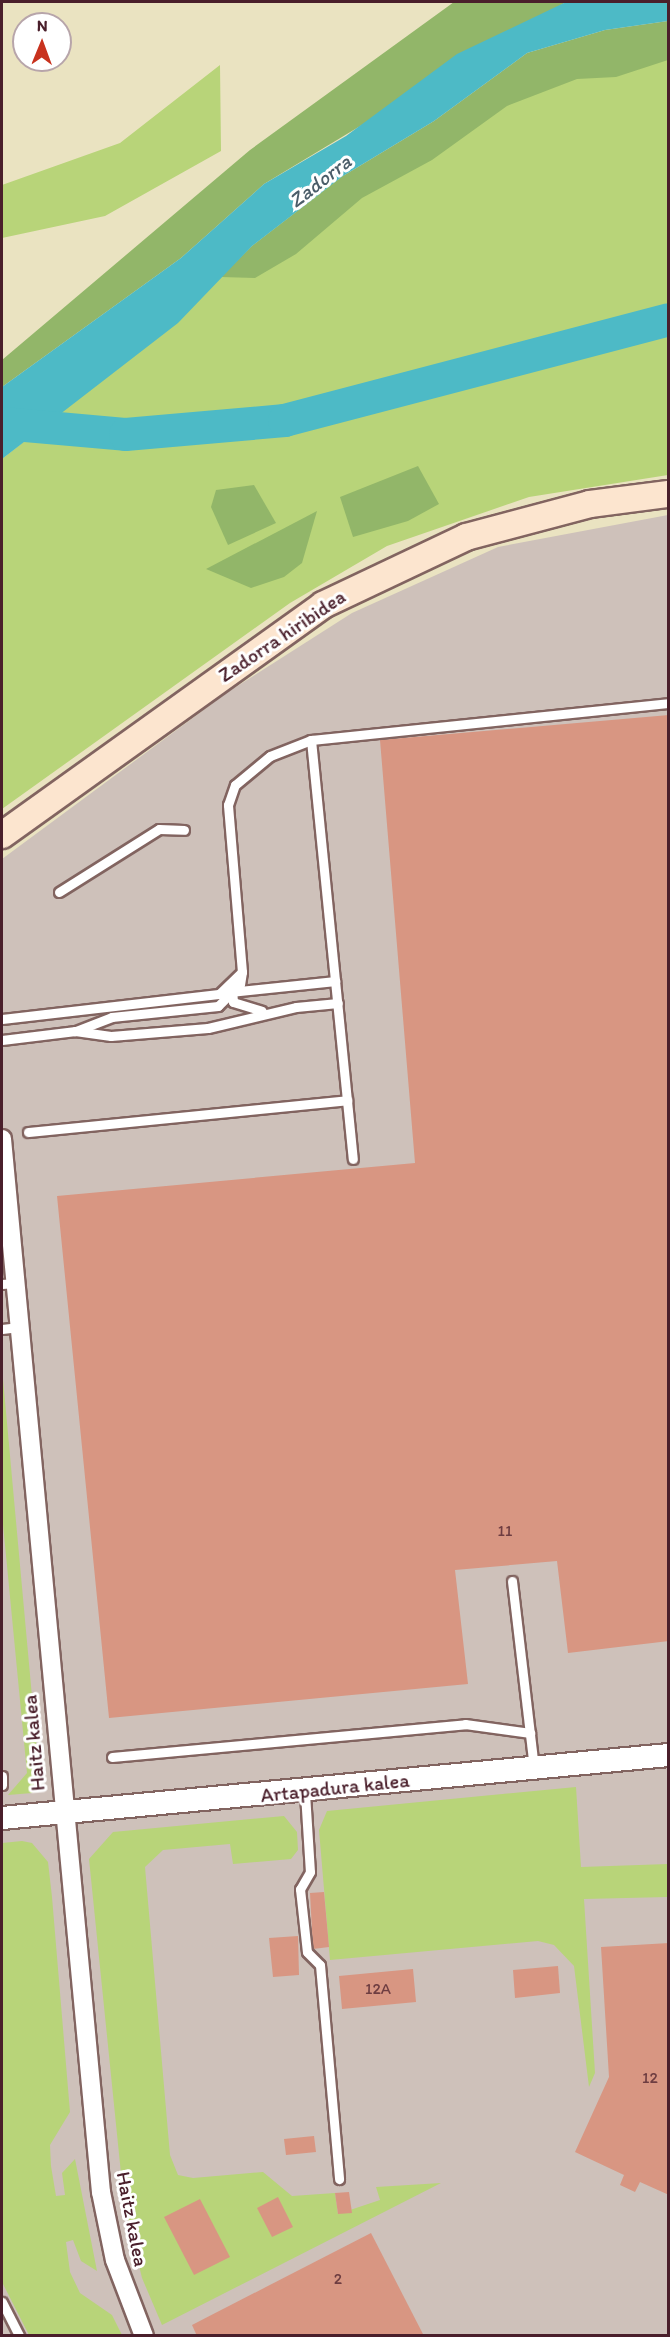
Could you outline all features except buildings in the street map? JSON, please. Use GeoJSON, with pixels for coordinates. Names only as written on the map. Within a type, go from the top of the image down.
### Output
{"type":"FeatureCollection","features":[{"type":"Feature","properties":{"kind":"main road","name":"Zadorra hiribidea"},"geometry":{"type":"LineString","coordinates":[[2,835],[332,600],[496,527],[590,504],[669,494]]}},
{"type":"Feature","properties":{"kind":"street","name":"Haitz kalea"},"geometry":{"type":"LineString","coordinates":[[2,1139],[10,1328],[63,1813],[101,2192],[114,2260],[144,2336]]}},
{"type":"Feature","properties":{"kind":"street","name":"Artapadura kalea"},"geometry":{"type":"LineString","coordinates":[[2,1818],[305,1793],[534,1767],[669,1755]]}},
{"type":"Feature","properties":{"kind":"lane"},"geometry":{"type":"LineString","coordinates":[[2,1040],[75,1031],[112,1017],[218,1006],[242,972],[228,805],[246,773],[293,744],[311,740],[669,703]]}},
{"type":"Feature","properties":{"kind":"lane"},"geometry":{"type":"LineString","coordinates":[[311,740],[353,1159]]}},
{"type":"Feature","properties":{"kind":"lane"},"geometry":{"type":"LineString","coordinates":[[59,892],[159,830],[184,830]]}},
{"type":"Feature","properties":{"kind":"lane"},"geometry":{"type":"LineString","coordinates":[[2,1019],[219,994],[232,988],[335,981]]}},
{"type":"Feature","properties":{"kind":"lane"},"geometry":{"type":"LineString","coordinates":[[232,988],[233,1002],[250,1011],[273,1012]]}},
{"type":"Feature","properties":{"kind":"lane"},"geometry":{"type":"LineString","coordinates":[[75,1031],[111,1036],[208,1028],[273,1012],[338,1003]]}},
{"type":"Feature","properties":{"kind":"lane"},"geometry":{"type":"LineString","coordinates":[[28,1132],[347,1100]]}},
{"type":"Feature","properties":{"kind":"lane"},"geometry":{"type":"LineString","coordinates":[[512,1581],[534,1767]]}},
{"type":"Feature","properties":{"kind":"lane"},"geometry":{"type":"LineString","coordinates":[[112,1757],[465,1724],[530,1733]]}},
{"type":"Feature","properties":{"kind":"lane"},"geometry":{"type":"LineString","coordinates":[[2,1776],[2,1785]]}},
{"type":"Feature","properties":{"kind":"lane"},"geometry":{"type":"LineString","coordinates":[[305,1793],[310,1872],[300,1889],[307,1952],[320,1965],[339,2179]]}},
{"type":"Feature","properties":{"kind":"lane"},"geometry":{"type":"LineString","coordinates":[[2,2302],[18,2336]]}},
{"type":"Feature","properties":{"kind":"shaded area"},"geometry":{"type":"Polygon","coordinates":[[[668,515],[668,2335],[2,2336],[2,859],[228,692],[352,613],[498,547],[668,515]]]}},
{"type":"Feature","properties":{"kind":"green space"},"geometry":{"type":"Polygon","coordinates":[[[454,2],[566,2],[264,184],[181,258],[2,387],[2,360],[250,150],[454,2]]]}},
{"type":"Feature","properties":{"kind":"green space"},"geometry":{"type":"Polygon","coordinates":[[[668,21],[668,475],[529,497],[387,546],[290,603],[2,809],[2,459],[111,373],[252,246],[343,176],[668,21]]]}},
{"type":"Feature","properties":{"kind":"green space"},"geometry":{"type":"Polygon","coordinates":[[[668,21],[668,60],[616,77],[577,79],[507,106],[432,160],[362,198],[296,254],[255,278],[221,277],[252,246],[343,176],[434,121],[527,53],[605,30],[668,21]]]}},
{"type":"Feature","properties":{"kind":"green space"},"geometry":{"type":"Polygon","coordinates":[[[220,65],[221,151],[105,216],[2,238],[2,185],[120,143],[220,65]]]}},
{"type":"Feature","properties":{"kind":"green space"},"geometry":{"type":"Polygon","coordinates":[[[418,466],[439,504],[408,521],[353,537],[340,497],[418,466]]]}},
{"type":"Feature","properties":{"kind":"green space"},"geometry":{"type":"Polygon","coordinates":[[[254,485],[276,523],[228,545],[211,507],[216,490],[254,485]]]}},
{"type":"Feature","properties":{"kind":"green space"},"geometry":{"type":"Polygon","coordinates":[[[317,511],[302,563],[284,577],[251,588],[206,569],[317,511]]]}},
{"type":"Feature","properties":{"kind":"green space"},"geometry":{"type":"Polygon","coordinates":[[[2,1368],[40,1784],[32,1793],[8,1795],[27,1773],[2,1514],[2,1368]]]}},
{"type":"Feature","properties":{"kind":"green space"},"geometry":{"type":"Polygon","coordinates":[[[576,1787],[581,1867],[668,1864],[668,1897],[584,1899],[595,2073],[589,2087],[574,1966],[554,1945],[538,1941],[330,1960],[319,1830],[327,1811],[576,1787]]]}},
{"type":"Feature","properties":{"kind":"green space"},"geometry":{"type":"Polygon","coordinates":[[[284,1816],[297,1832],[298,1850],[291,1859],[233,1864],[230,1844],[163,1850],[145,1867],[170,2155],[178,2175],[193,2178],[263,2172],[292,2196],[335,2193],[338,2214],[380,2200],[376,2187],[441,2183],[162,2325],[142,2278],[124,2203],[89,1859],[113,1832],[284,1816]]]}},
{"type":"Feature","properties":{"kind":"green space"},"geometry":{"type":"Polygon","coordinates":[[[22,1841],[32,1843],[48,1862],[52,1897],[70,2112],[50,2145],[56,2196],[65,2195],[62,2173],[75,2159],[97,2271],[81,2261],[73,2240],[66,2242],[70,2272],[80,2293],[112,2315],[122,2335],[29,2335],[2,2282],[2,1843],[22,1841]]]}},
{"type":"Feature","properties":{"kind":"water","name":"Zadorra"},"geometry":{"type":"Polygon","coordinates":[[[566,2],[668,2],[668,21],[605,30],[527,53],[434,121],[343,176],[252,246],[178,323],[2,459],[2,387],[181,258],[264,184],[346,136],[457,54],[566,2]]]}},
{"type":"Feature","properties":{"kind":"waterway"},"geometry":{"type":"LineString","coordinates":[[2,423],[125,434],[284,420],[668,319]]}}]}
